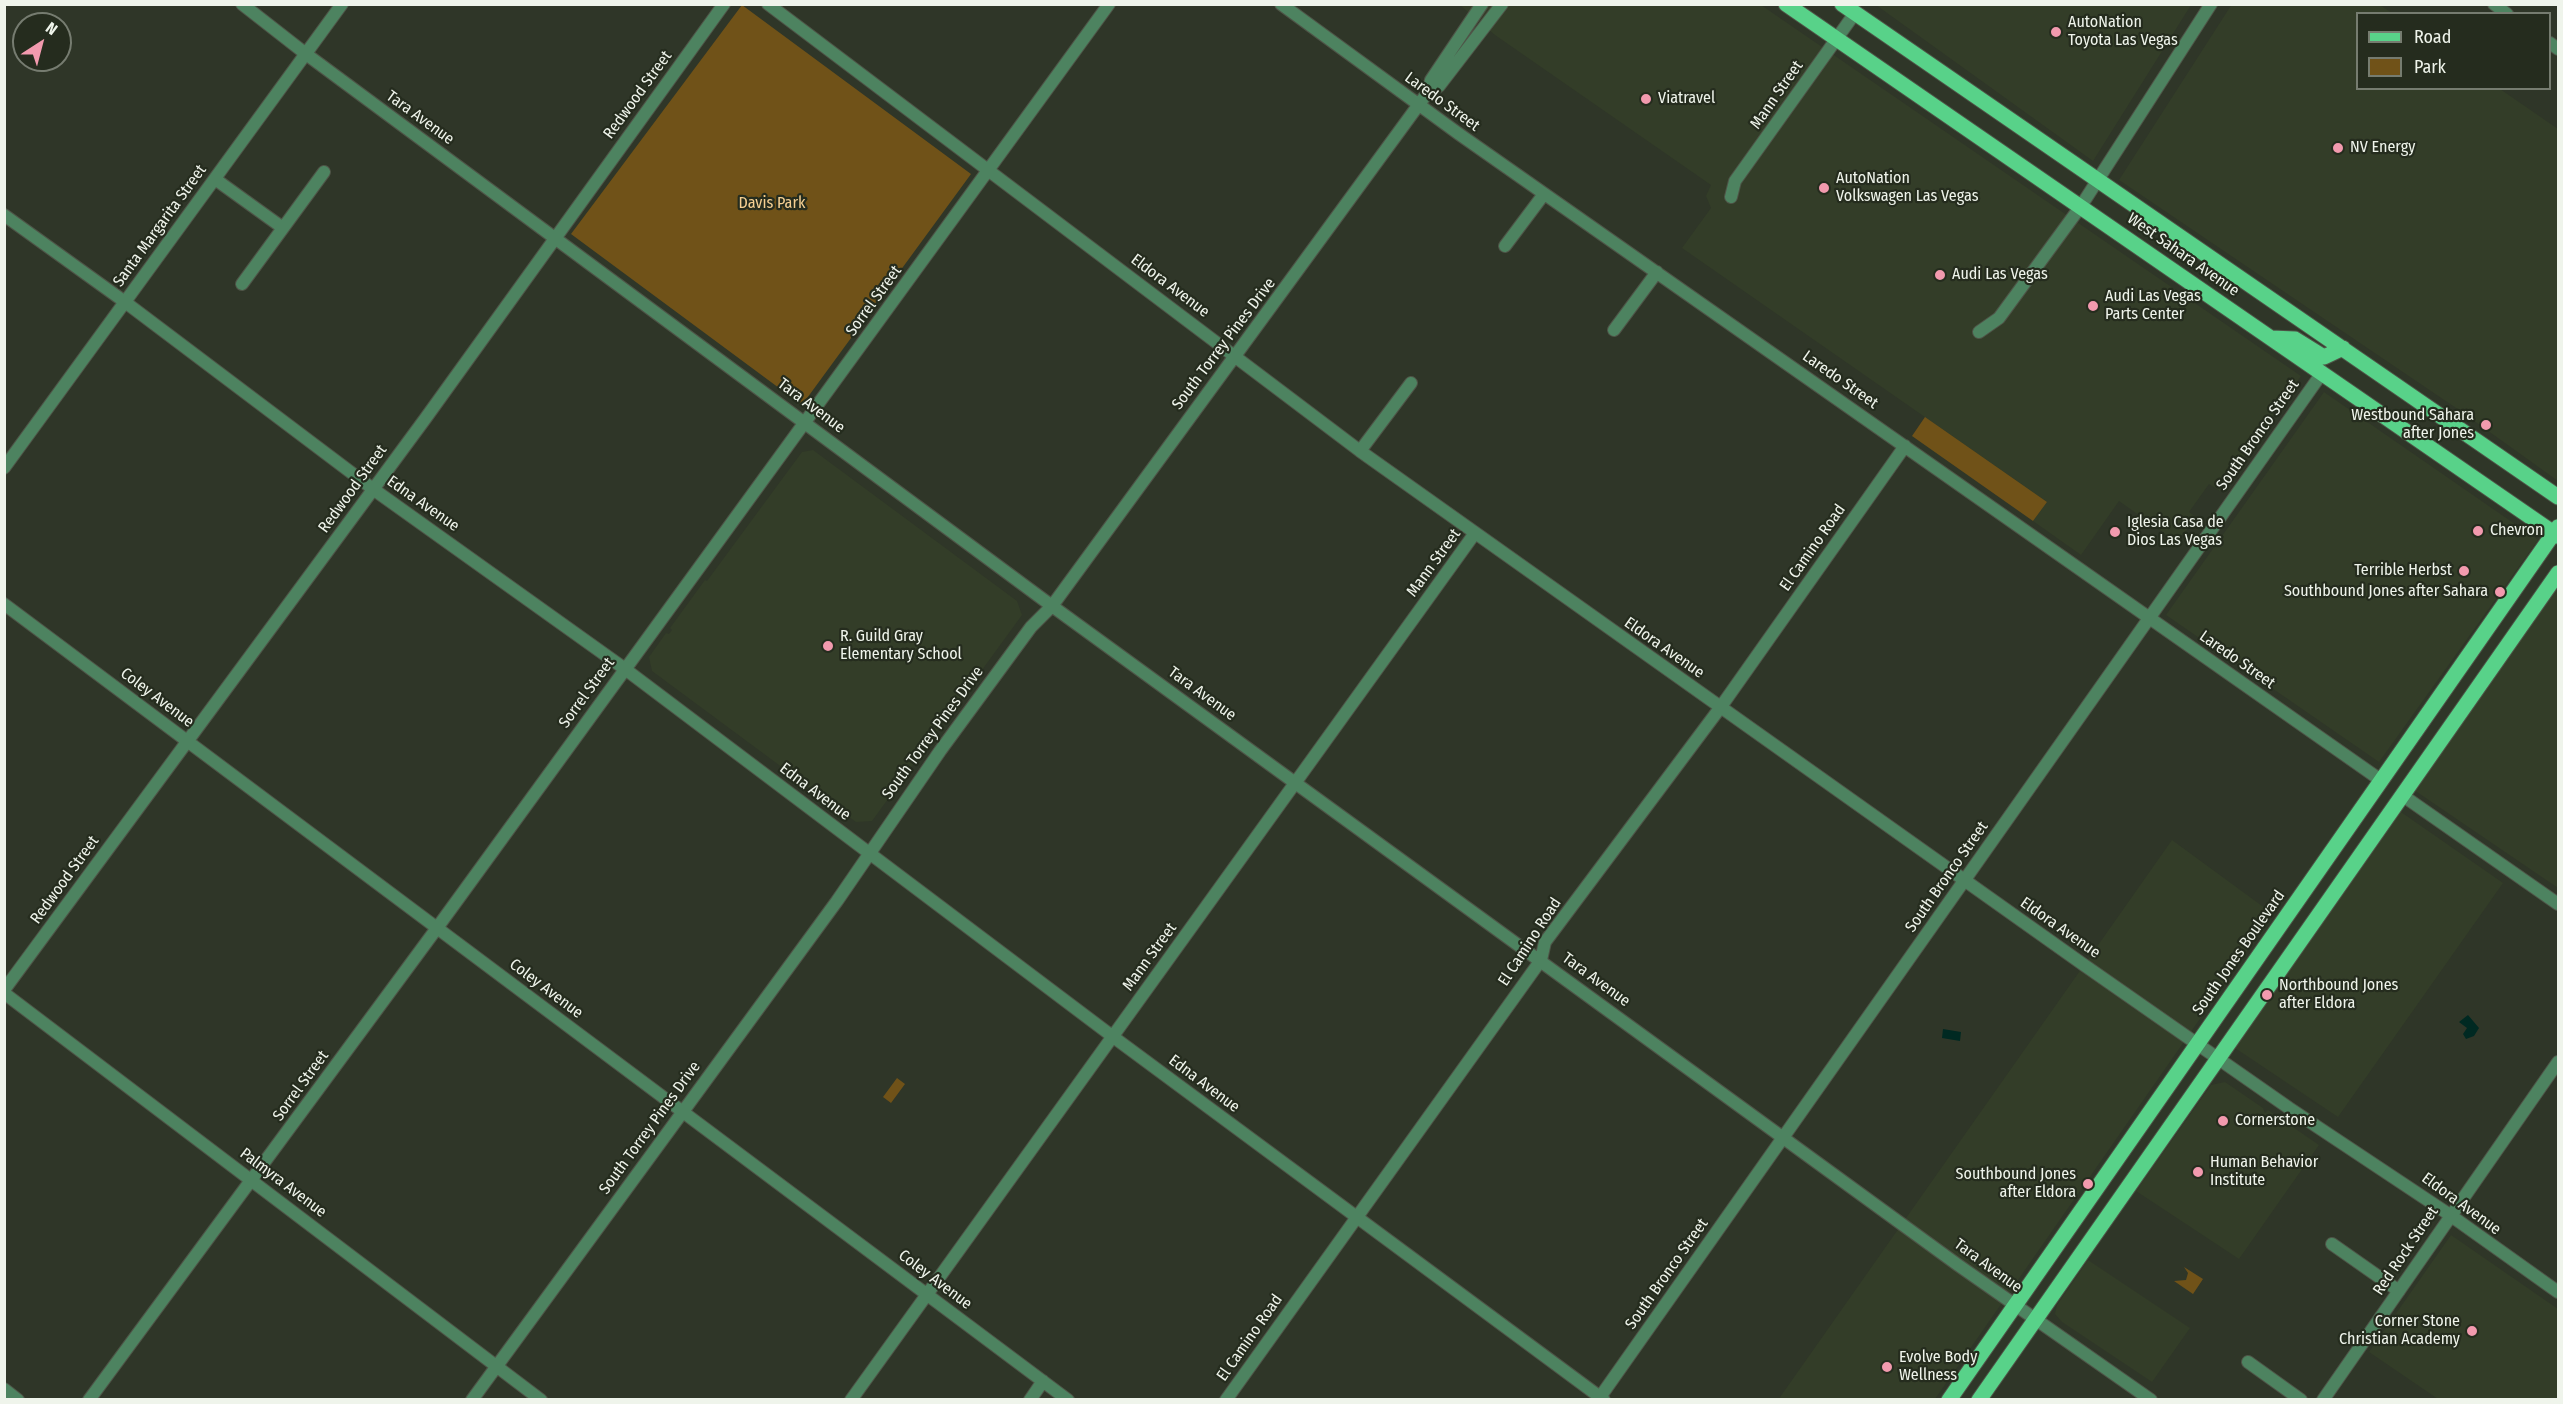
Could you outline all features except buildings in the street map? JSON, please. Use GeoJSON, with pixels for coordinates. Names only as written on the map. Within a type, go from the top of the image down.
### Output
{"type":"FeatureCollection","features":[{"type":"Feature","properties":{"kind":"main road","name":"West Sahara Avenue"},"geometry":{"type":"LineString","coordinates":[[1786,4],[2557,532]]}},
{"type":"Feature","properties":{"kind":"main road","name":"West Sahara Avenue"},"geometry":{"type":"LineString","coordinates":[[1849,9],[2559,497]]}},
{"type":"Feature","properties":{"kind":"main road"},"geometry":{"type":"LineString","coordinates":[[2271,338],[2295,339],[2324,357],[2343,348]]}},
{"type":"Feature","properties":{"kind":"main road","name":"South Jones Boulevard"},"geometry":{"type":"LineString","coordinates":[[1949,1400],[2557,532]]}},
{"type":"Feature","properties":{"kind":"main road"},"geometry":{"type":"LineString","coordinates":[[1979,1400],[2216,1058],[2559,573]]}},
{"type":"Feature","properties":{"kind":"main road"},"geometry":{"type":"LineString","coordinates":[[2363,849],[2369,816],[2383,796],[2382,781]]}},
{"type":"Feature","properties":{"kind":"street","name":"Tara Avenue"},"geometry":{"type":"LineString","coordinates":[[242,4],[306,54],[1052,606],[2014,1306],[2151,1400]]}},
{"type":"Feature","properties":{"kind":"street","name":"Santa Margarita Street"},"geometry":{"type":"LineString","coordinates":[[4,468],[342,4]]}},
{"type":"Feature","properties":{"kind":"street","name":"Redwood Street"},"geometry":{"type":"LineString","coordinates":[[4,991],[373,489],[724,4]]}},
{"type":"Feature","properties":{"kind":"street","name":"Eldora Avenue"},"geometry":{"type":"LineString","coordinates":[[768,4],[1360,451],[1965,882],[2216,1058],[2450,1215],[2559,1292]]}},
{"type":"Feature","properties":{"kind":"street","name":"Sorrel Street"},"geometry":{"type":"LineString","coordinates":[[89,1400],[438,928],[1109,4]]}},
{"type":"Feature","properties":{"kind":"street","name":"Laredo Street"},"geometry":{"type":"LineString","coordinates":[[1281,4],[1544,194],[2382,781]]}},
{"type":"Feature","properties":{"kind":"street","name":"South Torrey Pines Drive"},"geometry":{"type":"LineString","coordinates":[[1428,92],[1439,86],[1502,4]]}},
{"type":"Feature","properties":{"kind":"street"},"geometry":{"type":"LineString","coordinates":[[1979,332],[1999,318],[2100,180],[2211,4]]}},
{"type":"Feature","properties":{"kind":"street","name":"South Torrey Pines Drive"},"geometry":{"type":"LineString","coordinates":[[472,1400],[869,854],[940,751],[1031,627],[1052,606],[1428,92],[1431,80],[1479,8]]}},
{"type":"Feature","properties":{"kind":"street"},"geometry":{"type":"LineString","coordinates":[[1479,8],[1490,21]]}},
{"type":"Feature","properties":{"kind":"street","name":"Mann Street"},"geometry":{"type":"LineString","coordinates":[[1731,197],[1735,182],[1837,39],[1849,9]]}},
{"type":"Feature","properties":{"kind":"street"},"geometry":{"type":"LineString","coordinates":[[242,284],[324,172]]}},
{"type":"Feature","properties":{"kind":"street"},"geometry":{"type":"LineString","coordinates":[[215,179],[283,228]]}},
{"type":"Feature","properties":{"kind":"street"},"geometry":{"type":"LineString","coordinates":[[1506,246],[1544,194]]}},
{"type":"Feature","properties":{"kind":"street","name":"Edna Avenue"},"geometry":{"type":"LineString","coordinates":[[4,215],[125,302],[373,489],[626,669],[1112,1036],[1601,1399]]}},
{"type":"Feature","properties":{"kind":"street"},"geometry":{"type":"LineString","coordinates":[[1614,330],[1657,272]]}},
{"type":"Feature","properties":{"kind":"street","name":"South Bronco Street"},"geometry":{"type":"LineString","coordinates":[[1601,1399],[2322,373]]}},
{"type":"Feature","properties":{"kind":"street"},"geometry":{"type":"LineString","coordinates":[[1360,451],[1411,383]]}},
{"type":"Feature","properties":{"kind":"street","name":"El Camino Road"},"geometry":{"type":"LineString","coordinates":[[1226,1400],[1541,960],[1545,942],[1720,708],[1905,446]]}},
{"type":"Feature","properties":{"kind":"street","name":"Mann Street"},"geometry":{"type":"LineString","coordinates":[[851,1400],[1475,533]]}},
{"type":"Feature","properties":{"kind":"street","name":"Coley Avenue"},"geometry":{"type":"LineString","coordinates":[[4,604],[1068,1400]]}},
{"type":"Feature","properties":{"kind":"street"},"geometry":{"type":"LineString","coordinates":[[2402,795],[2559,904]]}},
{"type":"Feature","properties":{"kind":"street","name":"Palmyra Avenue"},"geometry":{"type":"LineString","coordinates":[[4,991],[541,1400]]}},
{"type":"Feature","properties":{"kind":"street","name":"Red Rock Street"},"geometry":{"type":"LineString","coordinates":[[2323,1400],[2559,1062]]}},
{"type":"Feature","properties":{"kind":"street"},"geometry":{"type":"LineString","coordinates":[[2332,1244],[2399,1291]]}},
{"type":"Feature","properties":{"kind":"street"},"geometry":{"type":"LineString","coordinates":[[2248,1362],[2301,1400]]}},
{"type":"Feature","properties":{"kind":"street"},"geometry":{"type":"LineString","coordinates":[[1030,1400],[1043,1381]]}},
{"type":"Feature","properties":{"kind":"street"},"geometry":{"type":"LineString","coordinates":[[4,1389],[18,1400]]}},
{"type":"Feature","properties":{"kind":"shaded area"},"geometry":{"type":"Polygon","coordinates":[[[2232,4],[2380,5],[2390,12],[2356,12],[2356,90],[2501,90],[2558,129],[2558,481],[2459,410],[2119,180],[2232,4]]]}},
{"type":"Feature","properties":{"kind":"shaded area"},"geometry":{"type":"Polygon","coordinates":[[[1460,5],[1761,5],[2301,376],[2220,491],[2209,484],[2189,512],[2196,517],[2177,542],[2119,501],[2081,555],[2033,521],[2047,502],[1682,248],[1711,208],[1706,196],[1711,185],[1495,35],[1460,5]]]}},
{"type":"Feature","properties":{"kind":"shaded area"},"geometry":{"type":"Polygon","coordinates":[[[1876,5],[2191,5],[2093,161],[1876,5]]]}},
{"type":"Feature","properties":{"kind":"shaded area"},"geometry":{"type":"Polygon","coordinates":[[[2324,392],[2538,540],[2379,762],[2166,615],[2324,392]]]}},
{"type":"Feature","properties":{"kind":"shaded area","name":"R. Guild Gray Elementary School"},"geometry":{"type":"Polygon","coordinates":[[[813,450],[1017,601],[1022,615],[872,821],[856,822],[652,671],[649,657],[666,633],[669,634],[672,630],[670,628],[705,580],[707,581],[802,452],[813,450]]]}},
{"type":"Feature","properties":{"kind":"shaded area"},"geometry":{"type":"Polygon","coordinates":[[[2558,584],[2558,888],[2414,790],[2558,584]]]}},
{"type":"Feature","properties":{"kind":"shaded area"},"geometry":{"type":"Polygon","coordinates":[[[2401,812],[2503,883],[2338,1117],[2235,1048],[2401,812]]]}},
{"type":"Feature","properties":{"kind":"shaded area"},"geometry":{"type":"Polygon","coordinates":[[[2172,840],[2273,914],[1935,1399],[1778,1400],[2172,840]]]}},
{"type":"Feature","properties":{"kind":"shaded area"},"geometry":{"type":"Polygon","coordinates":[[[2225,1082],[2263,1108],[2265,1113],[2268,1110],[2319,1145],[2239,1259],[2136,1191],[2211,1085],[2225,1082]]]}},
{"type":"Feature","properties":{"kind":"shaded area","name":"Corner Stone Christian Academy"},"geometry":{"type":"Polygon","coordinates":[[[2451,1235],[2558,1309],[2558,1399],[2438,1399],[2369,1352],[2451,1235]]]}},
{"type":"Feature","properties":{"kind":"shaded area"},"geometry":{"type":"Polygon","coordinates":[[[2088,1260],[2190,1328],[2152,1382],[2062,1322],[2055,1314],[2057,1305],[2088,1260]]]}},
{"type":"Feature","properties":{"kind":"green space","name":"Davis Park"},"geometry":{"type":"Polygon","coordinates":[[[742,5],[971,174],[802,405],[571,234],[742,5]]]}},
{"type":"Feature","properties":{"kind":"green space"},"geometry":{"type":"Polygon","coordinates":[[[1925,417],[2047,502],[2033,521],[1912,436],[1925,417]]]}},
{"type":"Feature","properties":{"kind":"green space"},"geometry":{"type":"Polygon","coordinates":[[[897,1078],[905,1084],[891,1103],[883,1097],[897,1078]]]}},
{"type":"Feature","properties":{"kind":"green space"},"geometry":{"type":"Polygon","coordinates":[[[2184,1267],[2203,1279],[2193,1294],[2174,1281],[2186,1280],[2188,1273],[2184,1267]]]}},
{"type":"Feature","properties":{"kind":"water"},"geometry":{"type":"Polygon","coordinates":[[[2468,1015],[2479,1028],[2474,1036],[2466,1039],[2463,1034],[2467,1028],[2459,1022],[2468,1015]]]}},
{"type":"Feature","properties":{"kind":"water"},"geometry":{"type":"Polygon","coordinates":[[[1943,1029],[1961,1032],[1960,1041],[1942,1038],[1943,1029]]]}},
{"type":"Feature","properties":{"kind":"place","name":"AutoNation Toyota Las Vegas"},"geometry":{"type":"Point","coordinates":[2056,32]}},
{"type":"Feature","properties":{"kind":"place","name":"Viatravel"},"geometry":{"type":"Point","coordinates":[1646,99]}},
{"type":"Feature","properties":{"kind":"place","name":"NV Energy"},"geometry":{"type":"Point","coordinates":[2338,148]}},
{"type":"Feature","properties":{"kind":"place","name":"AutoNation Volkswagen Las Vegas"},"geometry":{"type":"Point","coordinates":[1824,188]}},
{"type":"Feature","properties":{"kind":"place","name":"Audi Las Vegas"},"geometry":{"type":"Point","coordinates":[1940,275]}},
{"type":"Feature","properties":{"kind":"place","name":"Audi Las Vegas Parts Center"},"geometry":{"type":"Point","coordinates":[2093,306]}},
{"type":"Feature","properties":{"kind":"place","name":"Westbound Sahara after Jones"},"geometry":{"type":"Point","coordinates":[2486,425]}},
{"type":"Feature","properties":{"kind":"place","name":"Chevron"},"geometry":{"type":"Point","coordinates":[2478,531]}},
{"type":"Feature","properties":{"kind":"place","name":"Iglesia Casa de Dios Las Vegas"},"geometry":{"type":"Point","coordinates":[2115,532]}},
{"type":"Feature","properties":{"kind":"place","name":"Terrible Herbst"},"geometry":{"type":"Point","coordinates":[2464,571]}},
{"type":"Feature","properties":{"kind":"place","name":"Southbound Jones after Sahara"},"geometry":{"type":"Point","coordinates":[2500,592]}},
{"type":"Feature","properties":{"kind":"place","name":"R. Guild Gray Elementary School"},"geometry":{"type":"Point","coordinates":[828,646]}},
{"type":"Feature","properties":{"kind":"place","name":"Northbound Jones after Eldora"},"geometry":{"type":"Point","coordinates":[2267,995]}},
{"type":"Feature","properties":{"kind":"place","name":"Cornerstone"},"geometry":{"type":"Point","coordinates":[2223,1121]}},
{"type":"Feature","properties":{"kind":"place","name":"Human Behavior Institute"},"geometry":{"type":"Point","coordinates":[2198,1172]}},
{"type":"Feature","properties":{"kind":"place","name":"Southbound Jones after Eldora"},"geometry":{"type":"Point","coordinates":[2088,1184]}},
{"type":"Feature","properties":{"kind":"place","name":"Corner Stone Christian Academy"},"geometry":{"type":"Point","coordinates":[2472,1331]}},
{"type":"Feature","properties":{"kind":"place","name":"Evolve Body Wellness"},"geometry":{"type":"Point","coordinates":[1887,1367]}}]}
